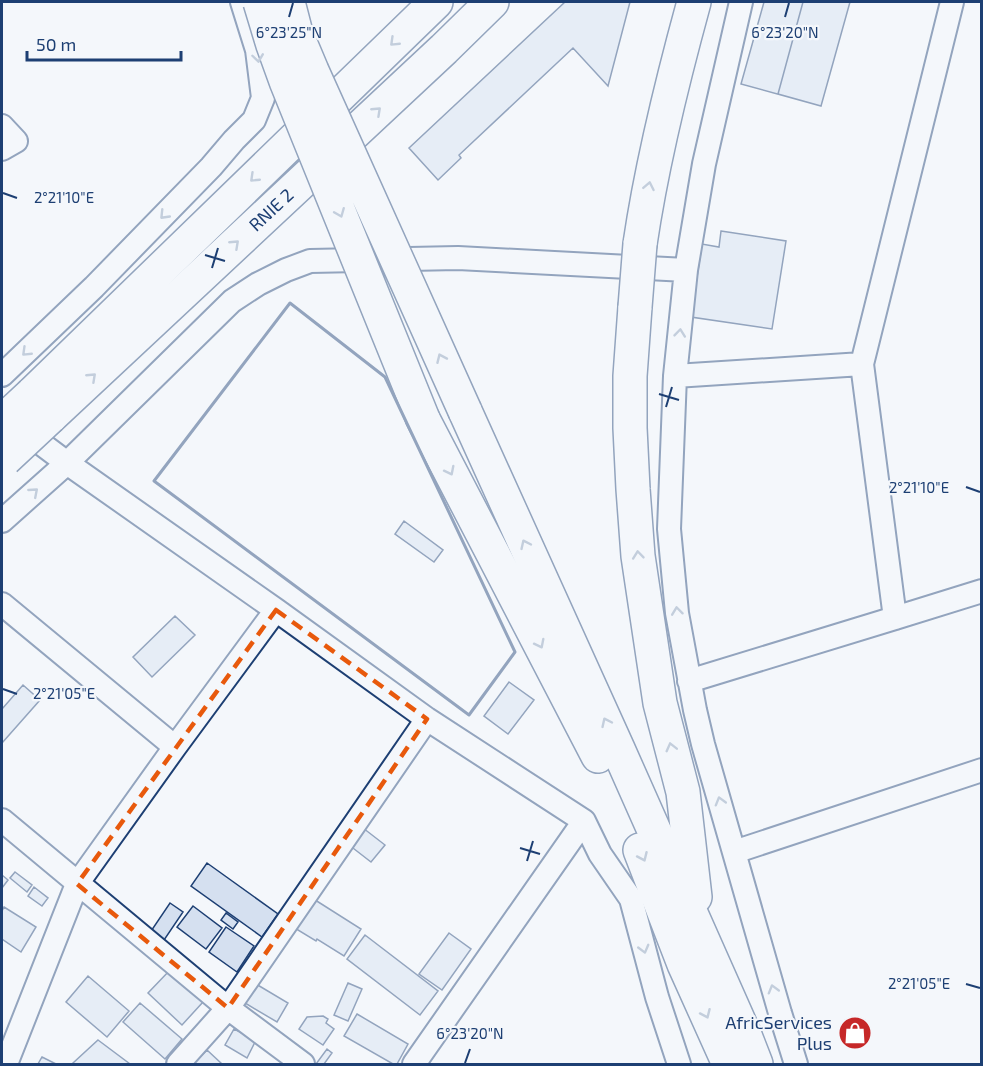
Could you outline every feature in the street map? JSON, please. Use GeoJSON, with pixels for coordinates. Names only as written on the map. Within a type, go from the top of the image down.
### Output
{"type":"FeatureCollection","features":[{"type":"Feature","properties":{"kind":"highway"},"geometry":{"type":"LineString","coordinates":[[260,2],[286,81],[423,419],[592,742],[647,867],[684,964],[729,1065]]}},
{"type":"Feature","properties":{"kind":"highway"},"geometry":{"type":"LineString","coordinates":[[288,2],[296,33],[312,71],[618,749],[744,1033],[756,1065]]}},
{"type":"Feature","properties":{"kind":"highway","name":"RNIE 2"},"geometry":{"type":"LineString","coordinates":[[3,461],[41,405],[436,2]]}},
{"type":"Feature","properties":{"kind":"highway","name":"RNIE 2"},"geometry":{"type":"LineString","coordinates":[[2,423],[41,405],[444,49],[492,2]]}},
{"type":"Feature","properties":{"kind":"highway"},"geometry":{"type":"LineString","coordinates":[[694,2],[675,70],[647,195],[634,307],[630,428],[638,556],[660,703],[683,792],[698,929]]}},
{"type":"Feature","properties":{"kind":"street"},"geometry":{"type":"LineString","coordinates":[[2,375],[94,287],[254,120],[263,98],[257,50],[242,2]]}},
{"type":"Feature","properties":{"kind":"street"},"geometry":{"type":"LineString","coordinates":[[741,2],[704,164],[686,270],[675,376],[669,529],[677,613],[703,744],[796,1065]]}},
{"type":"Feature","properties":{"kind":"street"},"geometry":{"type":"LineString","coordinates":[[895,618],[862,364],[952,2]]}},
{"type":"Feature","properties":{"kind":"street"},"geometry":{"type":"LineString","coordinates":[[2,126],[16,141],[2,149]]}},
{"type":"Feature","properties":{"kind":"street"},"geometry":{"type":"LineString","coordinates":[[2,521],[67,464],[232,302],[258,284],[310,261],[458,258],[686,270]]}},
{"type":"Feature","properties":{"kind":"street"},"geometry":{"type":"LineString","coordinates":[[675,376],[862,364]]}},
{"type":"Feature","properties":{"kind":"street"},"geometry":{"type":"LineString","coordinates":[[2,414],[67,464],[427,719],[584,821],[600,854],[631,899],[684,964]]}},
{"type":"Feature","properties":{"kind":"street"},"geometry":{"type":"LineString","coordinates":[[689,681],[981,591]]}},
{"type":"Feature","properties":{"kind":"street"},"geometry":{"type":"LineString","coordinates":[[2,603],[175,747]]}},
{"type":"Feature","properties":{"kind":"street"},"geometry":{"type":"LineString","coordinates":[[6,1065],[77,884],[276,610]]}},
{"type":"Feature","properties":{"kind":"street"},"geometry":{"type":"LineString","coordinates":[[178,1065],[228,1008],[427,719]]}},
{"type":"Feature","properties":{"kind":"street"},"geometry":{"type":"LineString","coordinates":[[734,852],[981,770]]}},
{"type":"Feature","properties":{"kind":"street"},"geometry":{"type":"LineString","coordinates":[[2,820],[228,1008],[303,1065]]}},
{"type":"Feature","properties":{"kind":"street"},"geometry":{"type":"LineString","coordinates":[[414,1065],[584,821]]}},
{"type":"Feature","properties":{"kind":"street"},"geometry":{"type":"LineString","coordinates":[[631,899],[657,997],[679,1065]]}},
{"type":"Feature","properties":{"kind":"highlighted area"},"geometry":{"type":"Polygon","coordinates":[[[276,610],[427,719],[228,1008],[77,884],[276,610]]]}},
{"type":"Feature","properties":{"kind":"building"},"geometry":{"type":"Polygon","coordinates":[[[565,2],[630,2],[608,86],[573,48],[459,155],[461,158],[438,180],[409,148],[565,2]]]}},
{"type":"Feature","properties":{"kind":"building"},"geometry":{"type":"Polygon","coordinates":[[[764,2],[850,2],[821,106],[741,84],[764,2]]]}},
{"type":"Feature","properties":{"kind":"building"},"geometry":{"type":"Polygon","coordinates":[[[803,2],[850,2],[821,106],[778,94],[803,2]]]}},
{"type":"Feature","properties":{"kind":"building"},"geometry":{"type":"Polygon","coordinates":[[[721,231],[786,241],[772,329],[691,317],[702,244],[719,247],[721,231]]]}},
{"type":"Feature","properties":{"kind":"building"},"geometry":{"type":"Polygon","coordinates":[[[404,521],[443,550],[434,562],[395,534],[404,521]]]}},
{"type":"Feature","properties":{"kind":"building"},"geometry":{"type":"Polygon","coordinates":[[[175,616],[195,635],[152,677],[133,657],[175,616]]]}},
{"type":"Feature","properties":{"kind":"building"},"geometry":{"type":"Polygon","coordinates":[[[509,682],[534,700],[508,734],[484,716],[509,682]]]}},
{"type":"Feature","properties":{"kind":"building"},"geometry":{"type":"Polygon","coordinates":[[[23,685],[40,700],[2,743],[2,709],[23,685]]]}},
{"type":"Feature","properties":{"kind":"building"},"geometry":{"type":"Polygon","coordinates":[[[363,828],[385,845],[371,862],[349,845],[363,828]]]}},
{"type":"Feature","properties":{"kind":"building"},"geometry":{"type":"Polygon","coordinates":[[[207,863],[278,914],[262,937],[191,886],[207,863]]]}},
{"type":"Feature","properties":{"kind":"building"},"geometry":{"type":"Polygon","coordinates":[[[15,872],[32,885],[27,892],[10,878],[15,872]]]}},
{"type":"Feature","properties":{"kind":"building"},"geometry":{"type":"Polygon","coordinates":[[[2,875],[8,880],[2,888],[2,875]]]}},
{"type":"Feature","properties":{"kind":"building"},"geometry":{"type":"Polygon","coordinates":[[[34,887],[48,898],[42,906],[28,896],[34,887]]]}},
{"type":"Feature","properties":{"kind":"building"},"geometry":{"type":"Polygon","coordinates":[[[312,898],[361,929],[344,956],[293,927],[312,898]]]}},
{"type":"Feature","properties":{"kind":"building"},"geometry":{"type":"Polygon","coordinates":[[[170,903],[183,912],[160,946],[147,937],[170,903]]]}},
{"type":"Feature","properties":{"kind":"building"},"geometry":{"type":"Polygon","coordinates":[[[193,906],[222,928],[206,949],[177,927],[193,906]]]}},
{"type":"Feature","properties":{"kind":"building"},"geometry":{"type":"Polygon","coordinates":[[[4,907],[36,927],[21,952],[2,939],[4,907]]]}},
{"type":"Feature","properties":{"kind":"building"},"geometry":{"type":"Polygon","coordinates":[[[226,913],[238,922],[233,929],[221,920],[226,913]]]}},
{"type":"Feature","properties":{"kind":"building"},"geometry":{"type":"Polygon","coordinates":[[[226,927],[254,946],[237,972],[209,952],[226,927]]]}},
{"type":"Feature","properties":{"kind":"building"},"geometry":{"type":"Polygon","coordinates":[[[449,933],[471,949],[442,990],[419,974],[449,933]]]}},
{"type":"Feature","properties":{"kind":"building"},"geometry":{"type":"Polygon","coordinates":[[[365,935],[438,991],[420,1015],[347,959],[365,935]]]}},
{"type":"Feature","properties":{"kind":"building"},"geometry":{"type":"Polygon","coordinates":[[[170,970],[203,1002],[182,1025],[148,993],[170,970]]]}},
{"type":"Feature","properties":{"kind":"building"},"geometry":{"type":"Polygon","coordinates":[[[88,976],[129,1011],[107,1037],[66,1002],[88,976]]]}},
{"type":"Feature","properties":{"kind":"building"},"geometry":{"type":"Polygon","coordinates":[[[348,983],[362,989],[348,1021],[334,1015],[348,983]]]}},
{"type":"Feature","properties":{"kind":"building"},"geometry":{"type":"Polygon","coordinates":[[[256,984],[288,1003],[277,1022],[245,1003],[256,984]]]}},
{"type":"Feature","properties":{"kind":"building"},"geometry":{"type":"Polygon","coordinates":[[[140,1003],[182,1039],[165,1059],[123,1022],[140,1003]]]}},
{"type":"Feature","properties":{"kind":"building"},"geometry":{"type":"Polygon","coordinates":[[[357,1014],[408,1044],[397,1064],[393,1064],[344,1036],[357,1014]]]}},
{"type":"Feature","properties":{"kind":"building"},"geometry":{"type":"Polygon","coordinates":[[[323,1016],[328,1019],[326,1023],[334,1029],[323,1045],[299,1029],[307,1017],[323,1016]]]}},
{"type":"Feature","properties":{"kind":"building"},"geometry":{"type":"Polygon","coordinates":[[[234,1029],[256,1040],[247,1058],[225,1045],[234,1029]]]}},
{"type":"Feature","properties":{"kind":"building"},"geometry":{"type":"Polygon","coordinates":[[[98,1040],[130,1064],[73,1063],[98,1040]]]}},
{"type":"Feature","properties":{"kind":"building"},"geometry":{"type":"Polygon","coordinates":[[[327,1049],[332,1053],[324,1064],[316,1064],[327,1049]]]}},
{"type":"Feature","properties":{"kind":"building"},"geometry":{"type":"Polygon","coordinates":[[[207,1050],[222,1064],[193,1064],[207,1050]]]}},
{"type":"Feature","properties":{"kind":"building"},"geometry":{"type":"Polygon","coordinates":[[[42,1057],[56,1064],[38,1064],[42,1057]]]}},
{"type":"Feature","properties":{"kind":"wall"},"geometry":{"type":"LineString","coordinates":[[290,303],[385,377],[515,652],[469,715],[154,481],[290,303]]}},
{"type":"Feature","properties":{"kind":"place","name":"AfricServices Plus"},"geometry":{"type":"Point","coordinates":[855,1033]}}]}
